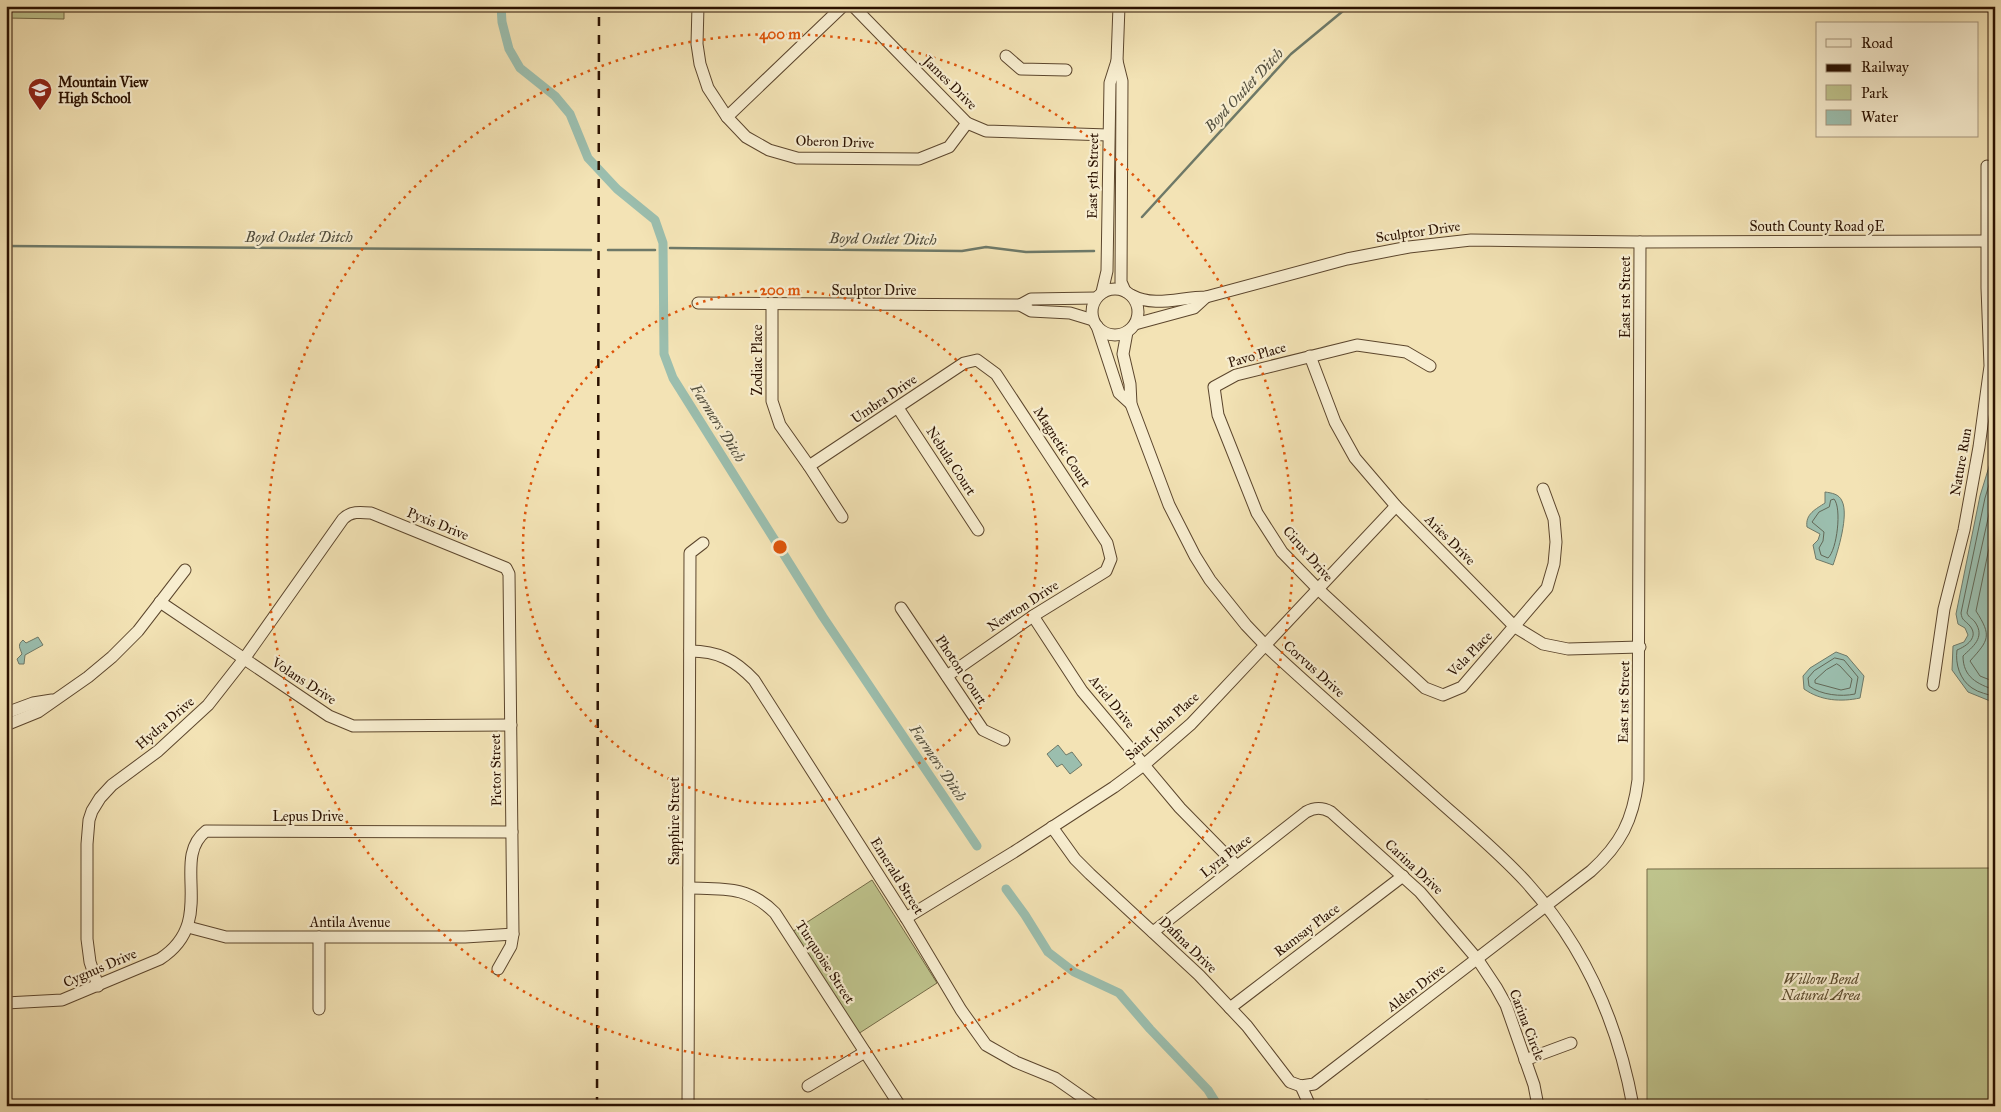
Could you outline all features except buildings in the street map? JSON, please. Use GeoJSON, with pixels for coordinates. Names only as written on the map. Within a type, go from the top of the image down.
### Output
{"type":"FeatureCollection","features":[{"type":"Feature","properties":{"kind":"street","name":"Oberon Drive"},"geometry":{"type":"LineString","coordinates":[[698,6],[697,44],[700,64],[708,88],[727,117],[746,137],[769,150],[797,158],[919,159],[949,147],[968,123]]}},
{"type":"Feature","properties":{"kind":"street"},"geometry":{"type":"LineString","coordinates":[[727,117],[843,6]]}},
{"type":"Feature","properties":{"kind":"street","name":"James Drive"},"geometry":{"type":"LineString","coordinates":[[853,6],[968,123],[986,131],[1108,135]]}},
{"type":"Feature","properties":{"kind":"street","name":"East 5th Street"},"geometry":{"type":"LineString","coordinates":[[1099,295],[1107,272],[1110,83],[1117,61],[1119,6]]}},
{"type":"Feature","properties":{"kind":"street"},"geometry":{"type":"LineString","coordinates":[[1006,56],[1021,69],[1066,70]]}},
{"type":"Feature","properties":{"kind":"street","name":"East 5th Street"},"geometry":{"type":"LineString","coordinates":[[1117,61],[1122,81],[1121,282],[1128,293]]}},
{"type":"Feature","properties":{"kind":"street","name":"Nature Run"},"geometry":{"type":"LineString","coordinates":[[1933,685],[1944,609],[1964,530],[1979,447],[1990,366],[1990,241],[1987,166]]}},
{"type":"Feature","properties":{"kind":"street","name":"Sculptor Drive"},"geometry":{"type":"LineString","coordinates":[[1128,293],[1140,300],[1158,302],[1189,297],[1206,297],[1347,259],[1440,243],[1471,240],[1640,242]]}},
{"type":"Feature","properties":{"kind":"street","name":"South County Road 9E"},"geometry":{"type":"LineString","coordinates":[[1640,242],[1990,241]]}},
{"type":"Feature","properties":{"kind":"street","name":"East 1st Street"},"geometry":{"type":"LineString","coordinates":[[1547,906],[1609,855],[1622,836],[1631,816],[1638,780],[1640,647],[1640,242]]}},
{"type":"Feature","properties":{"kind":"street"},"geometry":{"type":"LineString","coordinates":[[1109,289],[1128,293],[1138,309],[1131,328],[1114,335],[1102,331],[1095,323],[1093,305],[1099,295],[1109,289]]}},
{"type":"Feature","properties":{"kind":"street","name":"Sculptor Drive"},"geometry":{"type":"LineString","coordinates":[[1020,305],[1031,299],[1099,295]]}},
{"type":"Feature","properties":{"kind":"street","name":"Sculptor Drive"},"geometry":{"type":"LineString","coordinates":[[1131,328],[1194,308],[1206,297]]}},
{"type":"Feature","properties":{"kind":"street","name":"Sculptor Drive"},"geometry":{"type":"LineString","coordinates":[[698,303],[1020,305],[1031,311],[1070,313],[1095,323]]}},
{"type":"Feature","properties":{"kind":"street","name":"Zodiac Place"},"geometry":{"type":"LineString","coordinates":[[772,304],[772,401],[780,425],[842,517]]}},
{"type":"Feature","properties":{"kind":"street","name":"Corvus Drive"},"geometry":{"type":"LineString","coordinates":[[1095,323],[1119,393],[1131,404]]}},
{"type":"Feature","properties":{"kind":"street","name":"Corvus Drive"},"geometry":{"type":"LineString","coordinates":[[1131,328],[1123,354],[1130,384],[1131,404],[1169,505],[1190,548],[1210,580],[1266,646],[1506,861],[1547,906]]}},
{"type":"Feature","properties":{"kind":"street","name":"Pavo Place"},"geometry":{"type":"LineString","coordinates":[[1214,387],[1236,375],[1357,344],[1406,352],[1430,366]]}},
{"type":"Feature","properties":{"kind":"street","name":"Aries Drive"},"geometry":{"type":"LineString","coordinates":[[1310,356],[1335,422],[1355,458],[1396,506],[1515,627],[1543,644],[1568,649],[1640,647]]}},
{"type":"Feature","properties":{"kind":"street","name":"Umbra Drive"},"geometry":{"type":"LineString","coordinates":[[809,466],[964,363],[977,360]]}},
{"type":"Feature","properties":{"kind":"street","name":"Magnetic Court"},"geometry":{"type":"LineString","coordinates":[[977,360],[996,374],[1107,543],[1111,559]]}},
{"type":"Feature","properties":{"kind":"street","name":"Cirux Drive"},"geometry":{"type":"LineString","coordinates":[[1214,387],[1218,415],[1257,513],[1282,552],[1318,590],[1425,688],[1443,695]]}},
{"type":"Feature","properties":{"kind":"street","name":"Nebula Court"},"geometry":{"type":"LineString","coordinates":[[898,408],[978,530]]}},
{"type":"Feature","properties":{"kind":"street","name":"Vela Place"},"geometry":{"type":"LineString","coordinates":[[1443,695],[1462,687],[1547,588],[1554,564],[1556,542],[1554,519],[1543,489]]}},
{"type":"Feature","properties":{"kind":"street","name":"Saint John Place"},"geometry":{"type":"LineString","coordinates":[[906,918],[1114,787],[1144,764],[1191,724],[1396,506]]}},
{"type":"Feature","properties":{"kind":"street","name":"Pyxis Drive"},"geometry":{"type":"LineString","coordinates":[[358,512],[371,512],[506,568]]}},
{"type":"Feature","properties":{"kind":"street","name":"Hydra Drive"},"geometry":{"type":"LineString","coordinates":[[98,986],[90,962],[87,939],[87,844],[89,820],[92,811],[100,798],[112,785],[158,752],[208,705],[244,659],[343,519],[348,514],[358,512]]}},
{"type":"Feature","properties":{"kind":"street","name":"Sapphire Street"},"geometry":{"type":"LineString","coordinates":[[688,1106],[690,552],[703,543]]}},
{"type":"Feature","properties":{"kind":"street","name":"Newton Drive"},"geometry":{"type":"LineString","coordinates":[[947,676],[1034,616],[1106,571],[1111,559]]}},
{"type":"Feature","properties":{"kind":"street","name":"Pictor Street"},"geometry":{"type":"LineString","coordinates":[[498,969],[511,946],[513,934],[509,574],[506,568]]}},
{"type":"Feature","properties":{"kind":"street"},"geometry":{"type":"LineString","coordinates":[[6,725],[38,712],[52,700],[88,677],[138,631],[185,570]]}},
{"type":"Feature","properties":{"kind":"street","name":"Volans Drive"},"geometry":{"type":"LineString","coordinates":[[160,602],[329,716],[353,726],[511,725]]}},
{"type":"Feature","properties":{"kind":"street","name":"Photon Court"},"geometry":{"type":"LineString","coordinates":[[901,608],[983,730],[1004,740]]}},
{"type":"Feature","properties":{"kind":"street","name":"Ariel Drive"},"geometry":{"type":"LineString","coordinates":[[1034,616],[1082,691],[1186,815],[1237,866]]}},
{"type":"Feature","properties":{"kind":"street","name":"Emerald Street"},"geometry":{"type":"LineString","coordinates":[[690,651],[708,651],[728,659],[743,668],[754,680],[906,918],[961,1010],[986,1045],[1016,1062],[1055,1078],[1095,1106]]}},
{"type":"Feature","properties":{"kind":"street"},"geometry":{"type":"LineString","coordinates":[[6,713],[33,703],[52,700]]}},
{"type":"Feature","properties":{"kind":"street","name":"Lyra Place"},"geometry":{"type":"LineString","coordinates":[[1153,932],[1306,812],[1319,808]]}},
{"type":"Feature","properties":{"kind":"street","name":"Carina Drive"},"geometry":{"type":"LineString","coordinates":[[1319,808],[1330,812],[1402,876],[1437,910],[1478,960]]}},
{"type":"Feature","properties":{"kind":"street","name":"Dafina Drive"},"geometry":{"type":"LineString","coordinates":[[1052,827],[1075,859],[1230,1008],[1260,1041],[1288,1079],[1301,1086]]}},
{"type":"Feature","properties":{"kind":"street","name":"Lepus Drive"},"geometry":{"type":"LineString","coordinates":[[188,927],[191,908],[192,852],[197,838],[206,831],[512,832]]}},
{"type":"Feature","properties":{"kind":"street","name":"Ramsay Place"},"geometry":{"type":"LineString","coordinates":[[1230,1008],[1402,876]]}},
{"type":"Feature","properties":{"kind":"street","name":"Turquoise Street"},"geometry":{"type":"LineString","coordinates":[[689,888],[734,890],[762,900],[775,913],[900,1106]]}},
{"type":"Feature","properties":{"kind":"street"},"geometry":{"type":"LineString","coordinates":[[1547,906],[1572,943],[1600,996],[1621,1051],[1633,1106]]}},
{"type":"Feature","properties":{"kind":"street","name":"Alden Drive"},"geometry":{"type":"LineString","coordinates":[[1301,1086],[1314,1084],[1547,906]]}},
{"type":"Feature","properties":{"kind":"street","name":"Cygnus Drive"},"geometry":{"type":"LineString","coordinates":[[6,1003],[62,1000],[98,986],[160,960],[171,952],[188,927]]}},
{"type":"Feature","properties":{"kind":"street","name":"Antila Avenue"},"geometry":{"type":"LineString","coordinates":[[188,927],[226,937],[465,937],[513,934]]}},
{"type":"Feature","properties":{"kind":"street"},"geometry":{"type":"LineString","coordinates":[[319,937],[320,1009]]}},
{"type":"Feature","properties":{"kind":"street","name":"Carina Circle"},"geometry":{"type":"LineString","coordinates":[[1478,960],[1496,986],[1506,1005],[1525,1060],[1538,1106]]}},
{"type":"Feature","properties":{"kind":"street"},"geometry":{"type":"LineString","coordinates":[[1525,1060],[1571,1043]]}},
{"type":"Feature","properties":{"kind":"street"},"geometry":{"type":"LineString","coordinates":[[808,1086],[865,1052]]}},
{"type":"Feature","properties":{"kind":"street"},"geometry":{"type":"LineString","coordinates":[[1301,1086],[1310,1106]]}},
{"type":"Feature","properties":{"kind":"green space"},"geometry":{"type":"Polygon","coordinates":[[[6,6],[64,6],[64,19],[6,18],[6,6]]]}},
{"type":"Feature","properties":{"kind":"green space","name":"Willow Bend Natural Area"},"geometry":{"type":"Polygon","coordinates":[[[1995,868],[1995,1106],[1647,1106],[1647,869],[1995,868]]]}},
{"type":"Feature","properties":{"kind":"green space"},"geometry":{"type":"Polygon","coordinates":[[[872,880],[937,983],[858,1034],[792,932],[872,880]]]}},
{"type":"Feature","properties":{"kind":"water"},"geometry":{"type":"Polygon","coordinates":[[[1995,447],[1995,703],[1968,692],[1952,670],[1953,646],[1964,642],[1968,635],[1965,628],[1958,624],[1956,614],[1980,496],[1995,447]]]}},
{"type":"Feature","properties":{"kind":"water"},"geometry":{"type":"Polygon","coordinates":[[[1825,492],[1837,495],[1844,507],[1844,524],[1833,565],[1816,559],[1813,545],[1818,540],[1820,534],[1807,527],[1809,515],[1825,503],[1825,492]]]}},
{"type":"Feature","properties":{"kind":"water"},"geometry":{"type":"Polygon","coordinates":[[[38,637],[43,645],[25,655],[24,664],[19,664],[17,659],[22,654],[19,647],[20,643],[23,640],[26,643],[38,637]]]}},
{"type":"Feature","properties":{"kind":"water"},"geometry":{"type":"Polygon","coordinates":[[[1836,652],[1847,656],[1864,676],[1860,698],[1831,700],[1817,696],[1804,689],[1803,676],[1810,668],[1836,652]]]}},
{"type":"Feature","properties":{"kind":"water"},"geometry":{"type":"Polygon","coordinates":[[[1058,745],[1066,755],[1072,752],[1082,765],[1070,774],[1062,764],[1057,767],[1047,754],[1058,745]]]}},
{"type":"Feature","properties":{"kind":"waterway","name":"Farmers Ditch"},"geometry":{"type":"LineString","coordinates":[[501,6],[502,22],[509,49],[520,68],[555,96],[570,114],[588,158],[617,189],[655,220],[663,243],[664,354],[673,378],[823,617],[977,846]]}},
{"type":"Feature","properties":{"kind":"waterway","name":"Boyd Outlet Ditch"},"geometry":{"type":"LineString","coordinates":[[1142,217],[1291,54],[1349,6]]}},
{"type":"Feature","properties":{"kind":"waterway","name":"Boyd Outlet Ditch"},"geometry":{"type":"LineString","coordinates":[[6,246],[591,250]]}},
{"type":"Feature","properties":{"kind":"waterway","name":"Boyd Outlet Ditch"},"geometry":{"type":"LineString","coordinates":[[670,248],[962,251],[986,247],[1026,252],[1094,251]]}},
{"type":"Feature","properties":{"kind":"waterway","name":"Boyd Outlet Ditch"},"geometry":{"type":"LineString","coordinates":[[608,250],[655,250]]}},
{"type":"Feature","properties":{"kind":"waterway","name":"Farmers Ditch"},"geometry":{"type":"LineString","coordinates":[[1006,889],[1048,952],[1074,972],[1119,993],[1208,1090],[1218,1106]]}},
{"type":"Feature","properties":{"kind":"railway"},"geometry":{"type":"LineString","coordinates":[[597,1106],[599,6]]}},
{"type":"Feature","properties":{"kind":"place","name":"Mountain View High School"},"geometry":{"type":"Point","coordinates":[40,111]}}]}
